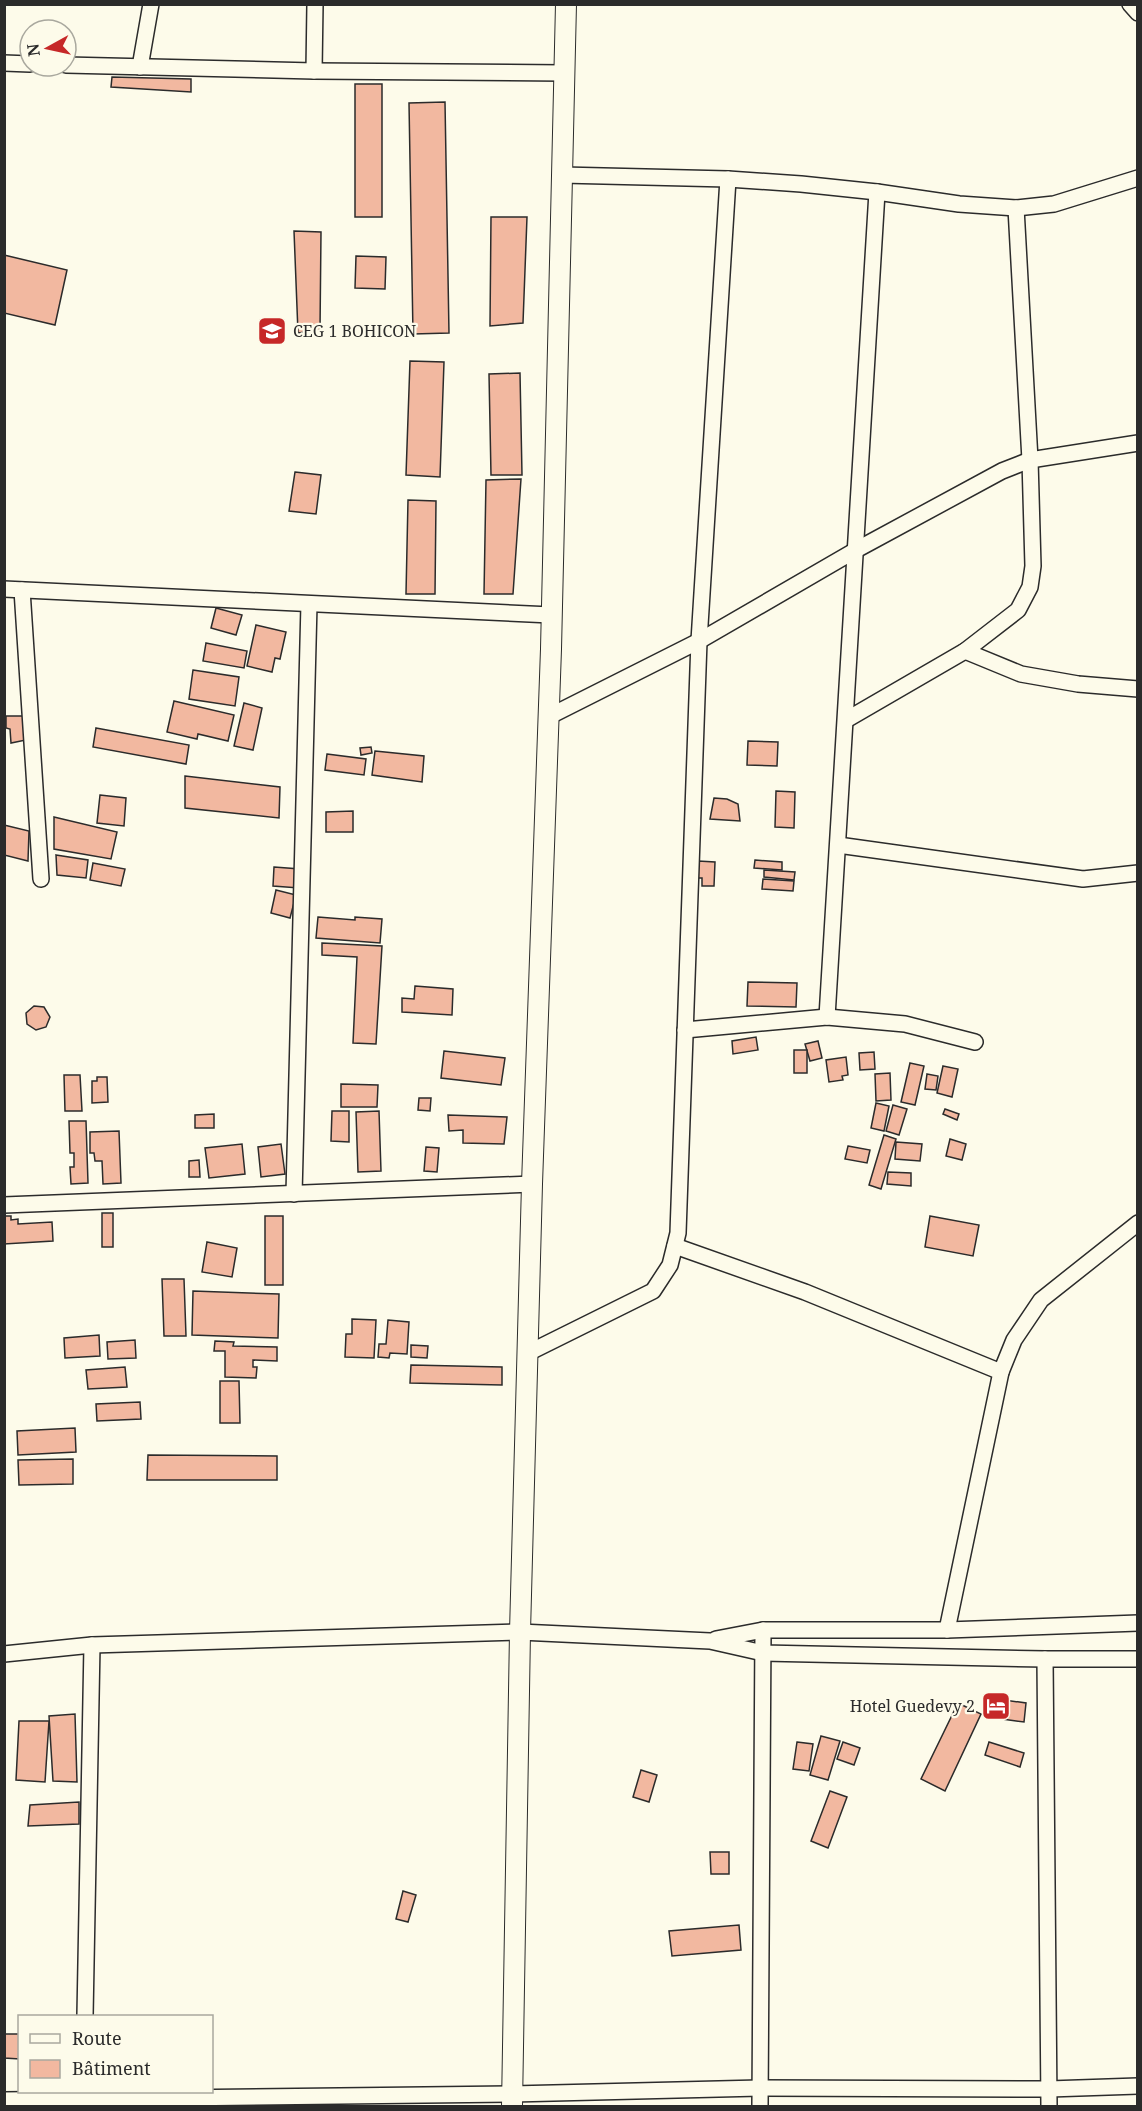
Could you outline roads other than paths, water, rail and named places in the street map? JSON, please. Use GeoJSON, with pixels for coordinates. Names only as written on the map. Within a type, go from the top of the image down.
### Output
{"type":"FeatureCollection","features":[{"type":"Feature","properties":{"kind":"street"},"geometry":{"type":"LineString","coordinates":[[140,67],[151,4]]}},
{"type":"Feature","properties":{"kind":"street"},"geometry":{"type":"LineString","coordinates":[[314,70],[315,4]]}},
{"type":"Feature","properties":{"kind":"street"},"geometry":{"type":"LineString","coordinates":[[512,2100],[520,1632],[551,615],[566,4]]}},
{"type":"Feature","properties":{"kind":"street"},"geometry":{"type":"LineString","coordinates":[[78,64],[564,73]]}},
{"type":"Feature","properties":{"kind":"street"},"geometry":{"type":"LineString","coordinates":[[562,175],[728,179],[877,192],[959,204],[1016,208],[1054,204],[1137,178]]}},
{"type":"Feature","properties":{"kind":"street"},"geometry":{"type":"LineString","coordinates":[[528,1353],[653,1291],[670,1265],[678,1233],[699,641],[728,179]]}},
{"type":"Feature","properties":{"kind":"street"},"geometry":{"type":"LineString","coordinates":[[826,1017],[877,192]]}},
{"type":"Feature","properties":{"kind":"street"},"geometry":{"type":"LineString","coordinates":[[846,720],[964,651],[1018,610],[1030,587],[1033,566],[1030,460],[1016,208]]}},
{"type":"Feature","properties":{"kind":"street"},"geometry":{"type":"LineString","coordinates":[[548,717],[699,641],[856,550],[1002,471],[1030,460],[1137,443]]}},
{"type":"Feature","properties":{"kind":"street"},"geometry":{"type":"LineString","coordinates":[[4,589],[551,615]]}},
{"type":"Feature","properties":{"kind":"street"},"geometry":{"type":"LineString","coordinates":[[22,590],[41,879]]}},
{"type":"Feature","properties":{"kind":"street"},"geometry":{"type":"LineString","coordinates":[[294,1194],[309,604]]}},
{"type":"Feature","properties":{"kind":"street"},"geometry":{"type":"LineString","coordinates":[[964,651],[1021,674],[1078,684],[1137,689]]}},
{"type":"Feature","properties":{"kind":"street"},"geometry":{"type":"LineString","coordinates":[[838,845],[1083,879],[1137,873]]}},
{"type":"Feature","properties":{"kind":"street"},"geometry":{"type":"LineString","coordinates":[[685,1030],[826,1017],[905,1024],[975,1042]]}},
{"type":"Feature","properties":{"kind":"street"},"geometry":{"type":"LineString","coordinates":[[4,1205],[532,1184]]}},
{"type":"Feature","properties":{"kind":"street"},"geometry":{"type":"LineString","coordinates":[[946,1630],[1001,1372],[1014,1340],[1041,1300],[1137,1223]]}},
{"type":"Feature","properties":{"kind":"street"},"geometry":{"type":"LineString","coordinates":[[675,1246],[805,1292],[1001,1372]]}},
{"type":"Feature","properties":{"kind":"street"},"geometry":{"type":"LineString","coordinates":[[710,1641],[763,1630],[946,1630],[1137,1623]]}},
{"type":"Feature","properties":{"kind":"street"},"geometry":{"type":"LineString","coordinates":[[760,2106],[763,1630]]}},
{"type":"Feature","properties":{"kind":"street"},"geometry":{"type":"LineString","coordinates":[[4,1654],[92,1645],[520,1632],[710,1641],[763,1653],[1137,1659]]}},
{"type":"Feature","properties":{"kind":"street"},"geometry":{"type":"LineString","coordinates":[[85,2015],[92,1645]]}},
{"type":"Feature","properties":{"kind":"street"},"geometry":{"type":"LineString","coordinates":[[1045,1659],[1049,2106]]}},
{"type":"Feature","properties":{"kind":"street"},"geometry":{"type":"LineString","coordinates":[[4,2100],[512,2100],[760,2088],[1049,2090],[1137,2086]]}},
{"type":"Feature","properties":{"kind":"place","name":"CEG 1 BOHICON"},"geometry":{"type":"Point","coordinates":[272,331]}},
{"type":"Feature","properties":{"kind":"place","name":"Hotel Guedevy 2"},"geometry":{"type":"Point","coordinates":[996,1706]}}]}
